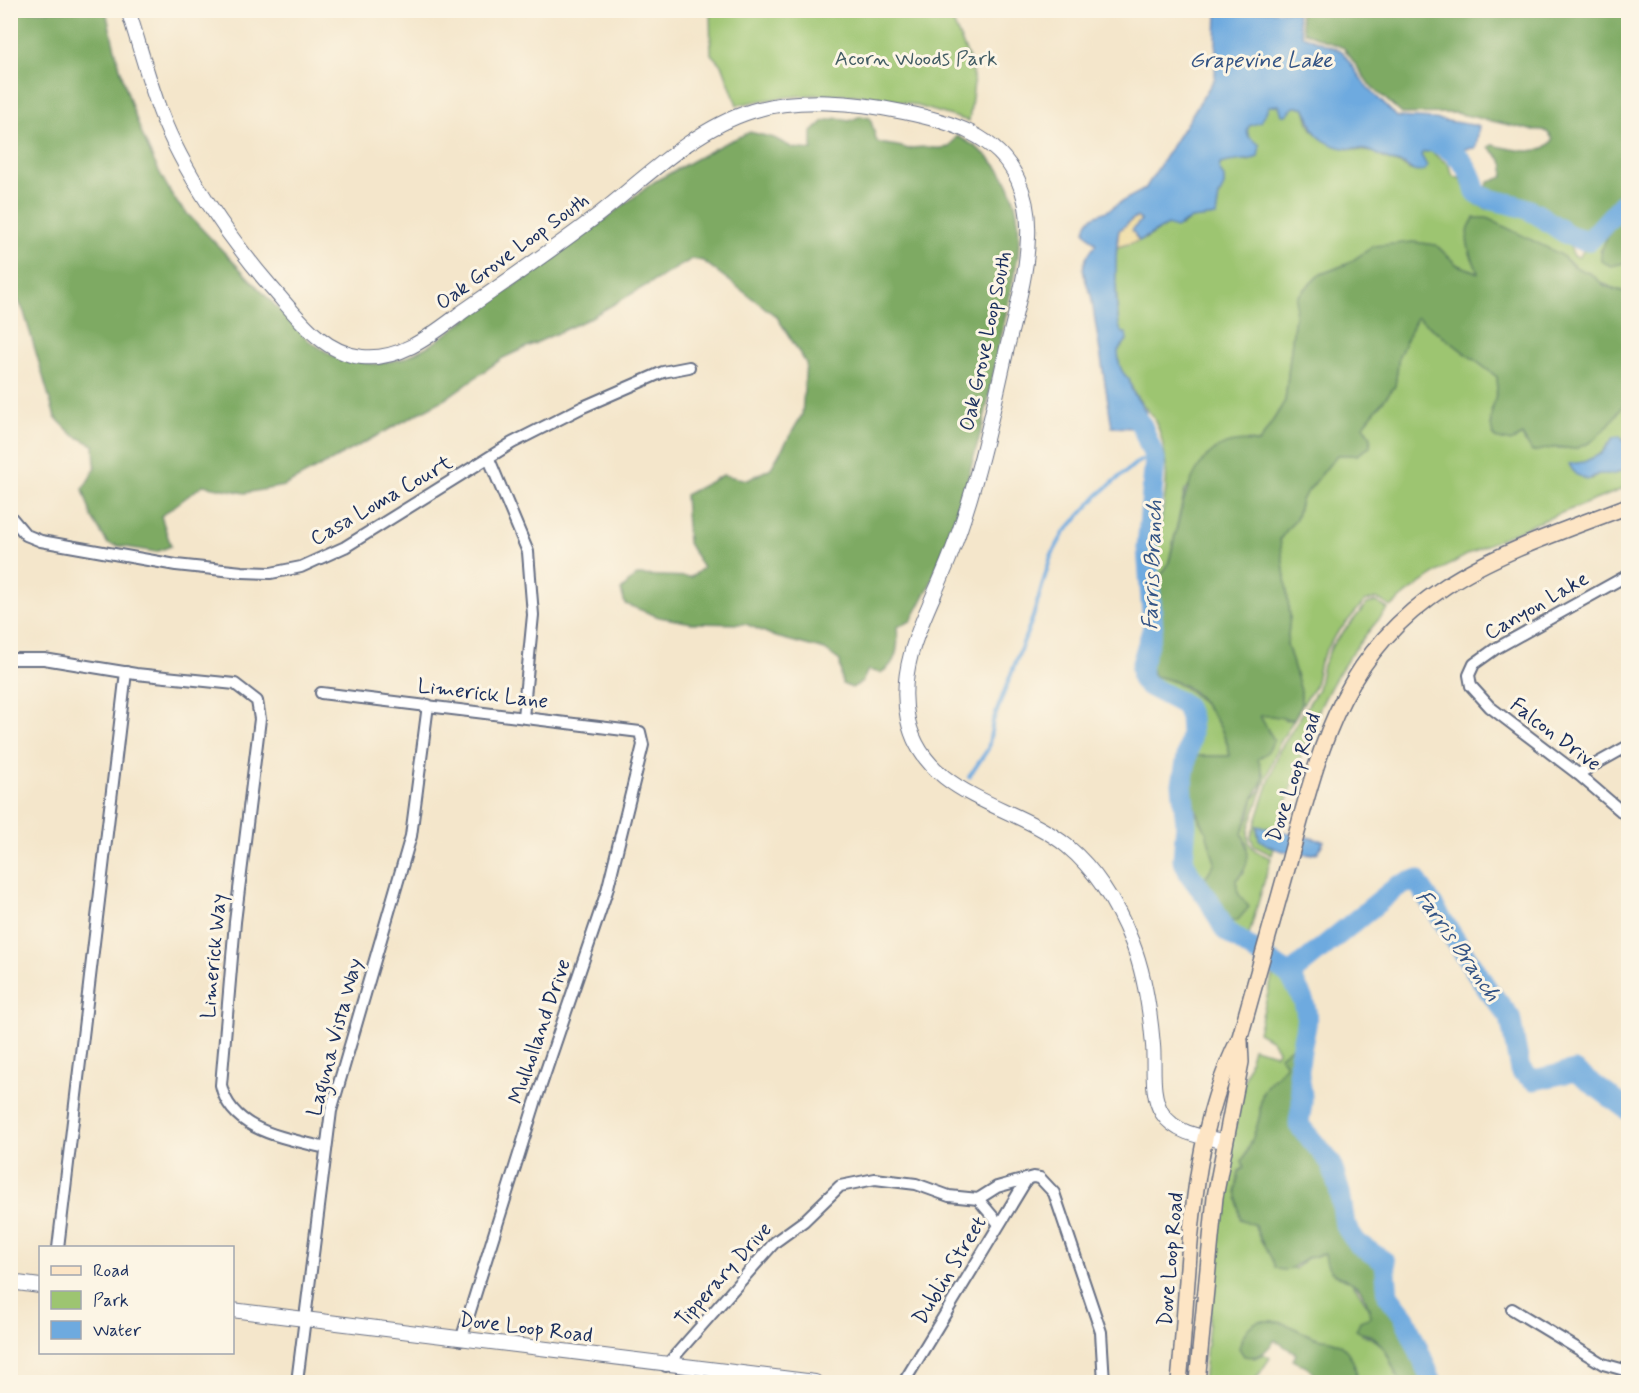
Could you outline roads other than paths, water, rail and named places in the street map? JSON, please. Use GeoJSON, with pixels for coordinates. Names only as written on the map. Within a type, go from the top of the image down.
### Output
{"type":"FeatureCollection","features":[{"type":"Feature","properties":{"kind":"main road","name":"Dove Loop Road"},"geometry":{"type":"LineString","coordinates":[[1179,1383],[1191,1243],[1205,1137],[1227,1063],[1240,1037],[1298,826],[1330,723],[1354,678],[1399,623],[1440,590],[1484,564],[1629,506]]}},
{"type":"Feature","properties":{"kind":"main road","name":"Dove Loop Road"},"geometry":{"type":"LineString","coordinates":[[1197,1383],[1213,1215],[1224,1141],[1241,1062],[1240,1037]]}},
{"type":"Feature","properties":{"kind":"street","name":"Oak Grove Loop South"},"geometry":{"type":"LineString","coordinates":[[128,10],[162,114],[214,212],[257,270],[319,339],[345,354],[358,357],[385,356],[416,344],[576,231],[689,145],[723,123],[749,112],[767,108],[832,104],[884,108],[944,121],[970,131],[1004,158],[1016,176],[1024,196],[1028,218],[1026,263],[995,403],[967,508],[952,551],[915,637],[906,672],[908,719],[917,744],[935,769],[973,795],[1050,834],[1082,861],[1101,885],[1121,918],[1140,965],[1149,1008],[1155,1086],[1160,1110],[1173,1125],[1205,1137],[1224,1141]]}},
{"type":"Feature","properties":{"kind":"street","name":"Casa Loma Court"},"geometry":{"type":"LineString","coordinates":[[10,516],[26,535],[41,541],[176,565],[271,573],[301,567],[345,547],[512,443],[584,407],[663,372],[689,367]]}},
{"type":"Feature","properties":{"kind":"street"},"geometry":{"type":"LineString","coordinates":[[489,459],[528,552],[533,615],[523,717]]}},
{"type":"Feature","properties":{"kind":"street","name":"Canyon Lake"},"geometry":{"type":"LineString","coordinates":[[1469,675],[1474,664],[1495,649],[1629,575]]}},
{"type":"Feature","properties":{"kind":"street"},"geometry":{"type":"LineString","coordinates":[[10,659],[44,659],[126,672],[58,1246]]}},
{"type":"Feature","properties":{"kind":"street","name":"Limerick Way"},"geometry":{"type":"LineString","coordinates":[[126,672],[235,684],[257,701],[261,718],[234,922],[221,1085],[223,1097],[229,1105],[254,1127],[270,1134],[327,1148]]}},
{"type":"Feature","properties":{"kind":"street","name":"Falcon Drive"},"geometry":{"type":"LineString","coordinates":[[1469,675],[1471,686],[1490,707],[1578,774],[1629,817]]}},
{"type":"Feature","properties":{"kind":"street","name":"Limerick Lane"},"geometry":{"type":"LineString","coordinates":[[321,693],[640,732]]}},
{"type":"Feature","properties":{"kind":"street","name":"Laguna Vista Way"},"geometry":{"type":"LineString","coordinates":[[297,1383],[327,1148],[339,1077],[411,836],[428,705]]}},
{"type":"Feature","properties":{"kind":"street","name":"Mulholland Drive"},"geometry":{"type":"LineString","coordinates":[[461,1340],[535,1103],[607,891],[643,746],[640,732]]}},
{"type":"Feature","properties":{"kind":"street"},"geometry":{"type":"LineString","coordinates":[[1578,774],[1629,746]]}},
{"type":"Feature","properties":{"kind":"street"},"geometry":{"type":"LineString","coordinates":[[999,1224],[978,1199],[997,1187],[1040,1178],[1054,1193],[1101,1332],[1104,1383]]}},
{"type":"Feature","properties":{"kind":"street","name":"Tipperary Drive"},"geometry":{"type":"LineString","coordinates":[[666,1366],[775,1242],[804,1221],[840,1186],[875,1179],[916,1184],[949,1196],[978,1199]]}},
{"type":"Feature","properties":{"kind":"street","name":"Dublin Street"},"geometry":{"type":"LineString","coordinates":[[904,1383],[1027,1179]]}},
{"type":"Feature","properties":{"kind":"street"},"geometry":{"type":"LineString","coordinates":[[10,1282],[39,1286]]}},
{"type":"Feature","properties":{"kind":"street"},"geometry":{"type":"LineString","coordinates":[[1512,1309],[1603,1364],[1629,1371]]}},
{"type":"Feature","properties":{"kind":"street","name":"Dove Loop Road"},"geometry":{"type":"LineString","coordinates":[[234,1311],[815,1383]]}},
{"type":"Feature","properties":{"kind":"street"},"geometry":{"type":"LineString","coordinates":[[10,1377],[11,1383]]}},
{"type":"Feature","properties":{"kind":"water","name":"Grapevine Lake"},"geometry":{"type":"Polygon","coordinates":[[[1217,11],[1296,11],[1302,35],[1342,51],[1366,86],[1397,117],[1434,119],[1479,126],[1476,148],[1423,152],[1421,155],[1427,166],[1425,170],[1416,172],[1403,164],[1370,151],[1338,147],[1325,141],[1313,129],[1304,107],[1294,107],[1286,115],[1282,115],[1279,105],[1269,106],[1261,122],[1249,126],[1247,131],[1249,137],[1260,145],[1258,157],[1220,164],[1219,169],[1224,178],[1224,186],[1219,196],[1216,216],[1191,219],[1176,228],[1167,225],[1139,241],[1132,230],[1141,220],[1137,217],[1119,230],[1116,300],[1119,326],[1122,333],[1126,333],[1127,340],[1118,351],[1119,363],[1121,370],[1129,379],[1132,391],[1146,412],[1135,428],[1112,427],[1091,295],[1083,268],[1096,244],[1085,232],[1086,226],[1091,218],[1145,189],[1215,78],[1217,11]]]}},
{"type":"Feature","properties":{"kind":"water"},"geometry":{"type":"Polygon","coordinates":[[[1620,436],[1628,447],[1627,468],[1615,474],[1598,474],[1588,480],[1575,474],[1569,464],[1584,462],[1601,454],[1614,437],[1620,436]]]}},
{"type":"Feature","properties":{"kind":"water"},"geometry":{"type":"Polygon","coordinates":[[[1257,826],[1324,841],[1318,852],[1312,854],[1287,852],[1271,847],[1259,839],[1257,826]]]}},
{"type":"Feature","properties":{"kind":"waterway"},"geometry":{"type":"LineString","coordinates":[[1424,140],[1447,148],[1459,158],[1469,172],[1475,190],[1480,195],[1527,209],[1575,238],[1590,240],[1628,198]]}},
{"type":"Feature","properties":{"kind":"waterway","name":"Farris Branch"},"geometry":{"type":"LineString","coordinates":[[1121,399],[1142,426],[1155,459],[1147,548],[1153,627],[1141,667],[1142,679],[1149,686],[1185,705],[1190,717],[1191,734],[1182,784],[1186,824],[1183,859],[1190,875],[1209,900],[1225,930],[1289,975],[1398,886],[1416,880],[1488,990],[1510,1017],[1520,1070],[1534,1080],[1575,1071],[1628,1110]]}},
{"type":"Feature","properties":{"kind":"waterway"},"geometry":{"type":"LineString","coordinates":[[969,777],[988,749],[993,721],[1033,617],[1051,556],[1064,533],[1098,495],[1135,464],[1154,454]]}},
{"type":"Feature","properties":{"kind":"waterway"},"geometry":{"type":"LineString","coordinates":[[1289,975],[1304,1003],[1306,1013],[1299,1069],[1302,1100],[1299,1125],[1331,1163],[1340,1193],[1345,1225],[1357,1243],[1385,1262],[1388,1295],[1404,1316],[1432,1382]]}},
{"type":"Feature","properties":{"kind":"park label","name":"Acorn Woods Park"},"geometry":{"type":"Point","coordinates":[916,58]}}]}
